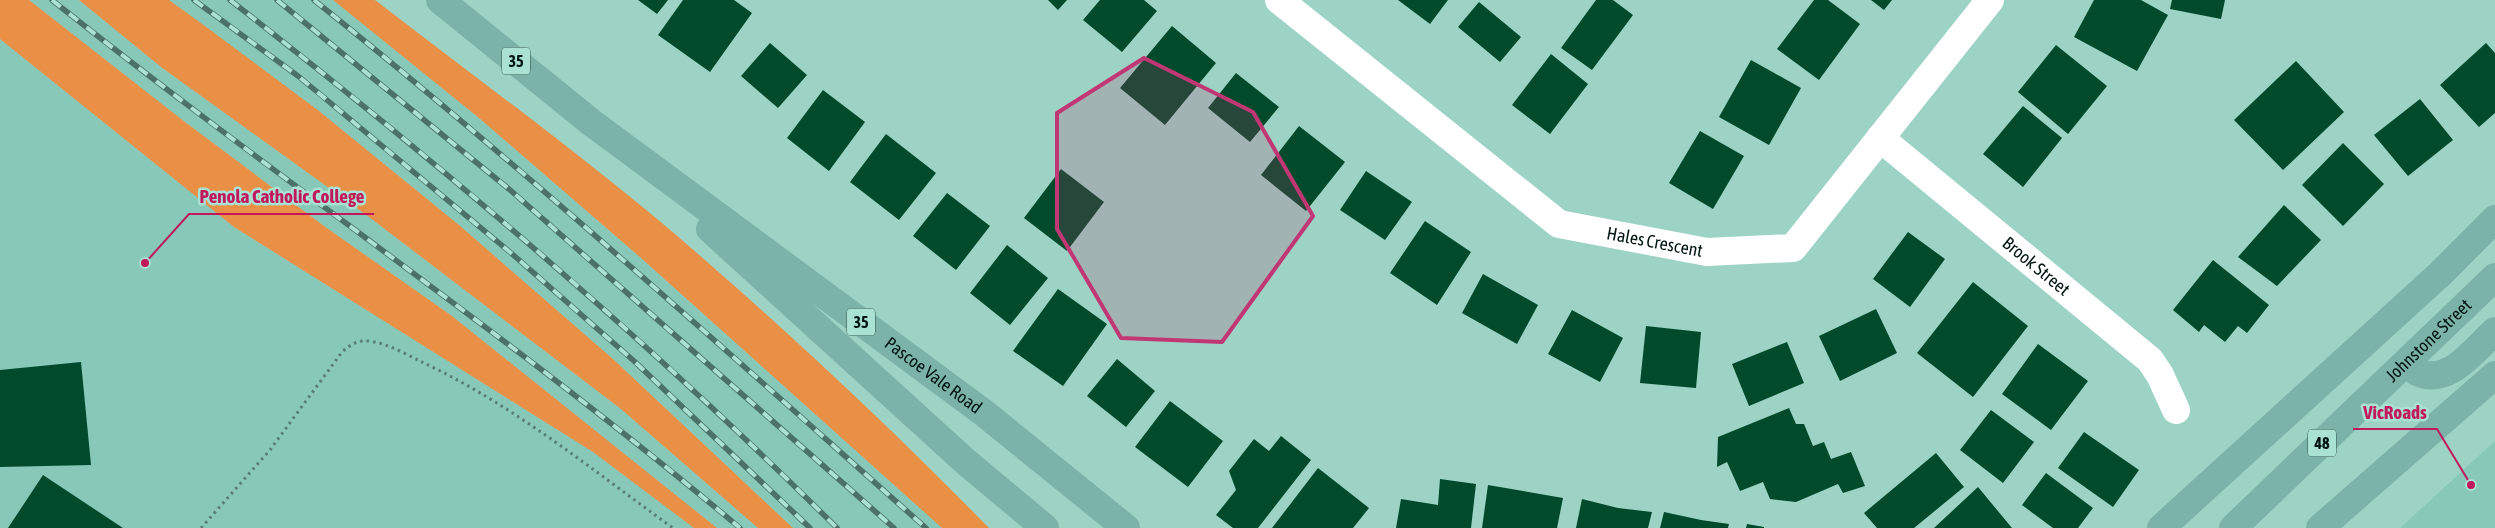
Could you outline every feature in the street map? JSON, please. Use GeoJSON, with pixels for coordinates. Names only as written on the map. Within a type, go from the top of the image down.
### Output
{"type":"FeatureCollection","features":[{"type":"Feature","properties":{"kind":"main road","name":"Pascoe Vale Road"},"geometry":{"type":"LineString","coordinates":[[440,0],[592,123],[984,413],[1126,528]]}},
{"type":"Feature","properties":{"kind":"main road","name":"Pascoe Vale Road"},"geometry":{"type":"LineString","coordinates":[[592,123],[966,462],[1045,528]]}},
{"type":"Feature","properties":{"kind":"main road"},"geometry":{"type":"LineString","coordinates":[[2161,528],[2440,274],[2495,219]]}},
{"type":"Feature","properties":{"kind":"main road","name":"Johnstone Street"},"geometry":{"type":"LineString","coordinates":[[2233,528],[2495,277]]}},
{"type":"Feature","properties":{"kind":"main road"},"geometry":{"type":"LineString","coordinates":[[2411,358],[2417,372],[2428,376],[2443,374],[2455,368],[2495,331]]}},
{"type":"Feature","properties":{"kind":"main road"},"geometry":{"type":"LineString","coordinates":[[2320,528],[2495,375]]}},
{"type":"Feature","properties":{"kind":"main road"},"geometry":{"type":"LineString","coordinates":[[966,462],[1024,528]]}},
{"type":"Feature","properties":{"kind":"street","name":"Hales Crescent"},"geometry":{"type":"LineString","coordinates":[[1279,0],[1559,224],[1707,252],[1793,248],[1990,0]]}},
{"type":"Feature","properties":{"kind":"street","name":"Brook Street"},"geometry":{"type":"LineString","coordinates":[[1880,138],[2147,356],[2155,366],[2176,410]]}},
{"type":"Feature","properties":{"kind":"path"},"geometry":{"type":"LineString","coordinates":[[201,528],[270,450],[342,352],[354,342],[368,341],[389,347],[452,376],[567,449],[674,528]]}},
{"type":"Feature","properties":{"kind":"highlighted area"},"geometry":{"type":"Polygon","coordinates":[[[1144,58],[1253,112],[1313,216],[1222,342],[1121,338],[1057,229],[1057,113],[1144,58]]]}},
{"type":"Feature","properties":{"kind":"shaded area"},"geometry":{"type":"Polygon","coordinates":[[[0,0],[29,0],[185,122],[324,226],[452,316],[717,528],[694,528],[593,452],[234,227],[0,39],[0,0]]]}},
{"type":"Feature","properties":{"kind":"shaded area"},"geometry":{"type":"Polygon","coordinates":[[[29,0],[79,0],[161,67],[365,214],[621,409],[758,528],[717,528],[452,316],[324,226],[185,122],[29,0]]]}},
{"type":"Feature","properties":{"kind":"shaded area"},"geometry":{"type":"Polygon","coordinates":[[[79,0],[169,0],[209,29],[319,111],[459,225],[613,359],[793,528],[758,528],[621,409],[365,214],[161,67],[79,0]]]}},
{"type":"Feature","properties":{"kind":"shaded area"},"geometry":{"type":"Polygon","coordinates":[[[169,0],[333,0],[479,118],[641,258],[942,528],[793,528],[613,359],[459,225],[319,111],[169,0]]]}},
{"type":"Feature","properties":{"kind":"shaded area"},"geometry":{"type":"Polygon","coordinates":[[[333,0],[375,0],[632,198],[820,363],[989,528],[942,528],[641,258],[479,118],[333,0]]]}},
{"type":"Feature","properties":{"kind":"shaded area"},"geometry":{"type":"Polygon","coordinates":[[[0,39],[234,227],[593,452],[694,528],[0,528],[0,39]]]}},
{"type":"Feature","properties":{"kind":"shaded area"},"geometry":{"type":"Polygon","coordinates":[[[2495,441],[2495,528],[2400,528],[2495,441]]]}},
{"type":"Feature","properties":{"kind":"building"},"geometry":{"type":"Polygon","coordinates":[[[638,0],[668,0],[657,14],[638,0]]]}},
{"type":"Feature","properties":{"kind":"building"},"geometry":{"type":"Polygon","coordinates":[[[683,0],[734,0],[752,13],[710,72],[658,35],[683,0]]]}},
{"type":"Feature","properties":{"kind":"building"},"geometry":{"type":"Polygon","coordinates":[[[1048,0],[1067,0],[1058,10],[1048,0]]]}},
{"type":"Feature","properties":{"kind":"building"},"geometry":{"type":"Polygon","coordinates":[[[1100,0],[1144,0],[1157,11],[1122,52],[1083,20],[1100,0]]]}},
{"type":"Feature","properties":{"kind":"building"},"geometry":{"type":"Polygon","coordinates":[[[1398,0],[1448,0],[1430,24],[1398,0]]]}},
{"type":"Feature","properties":{"kind":"building"},"geometry":{"type":"Polygon","coordinates":[[[1596,0],[1613,0],[1633,15],[1592,70],[1561,48],[1596,0]]]}},
{"type":"Feature","properties":{"kind":"building"},"geometry":{"type":"Polygon","coordinates":[[[1814,0],[1828,0],[1860,24],[1819,80],[1777,49],[1814,0]]]}},
{"type":"Feature","properties":{"kind":"building"},"geometry":{"type":"Polygon","coordinates":[[[1871,0],[1892,0],[1884,10],[1871,0]]]}},
{"type":"Feature","properties":{"kind":"building"},"geometry":{"type":"Polygon","coordinates":[[[2094,0],[2141,0],[2168,15],[2137,71],[2074,37],[2094,0]]]}},
{"type":"Feature","properties":{"kind":"building"},"geometry":{"type":"Polygon","coordinates":[[[2172,0],[2225,0],[2221,19],[2170,9],[2172,0]]]}},
{"type":"Feature","properties":{"kind":"building"},"geometry":{"type":"Polygon","coordinates":[[[1479,2],[1521,37],[1500,62],[1458,27],[1479,2]]]}},
{"type":"Feature","properties":{"kind":"building"},"geometry":{"type":"Polygon","coordinates":[[[1172,26],[1216,63],[1165,125],[1120,88],[1172,26]]]}},
{"type":"Feature","properties":{"kind":"building"},"geometry":{"type":"Polygon","coordinates":[[[770,43],[807,75],[778,108],[741,76],[770,43]]]}},
{"type":"Feature","properties":{"kind":"building"},"geometry":{"type":"Polygon","coordinates":[[[2486,43],[2495,53],[2495,113],[2479,127],[2440,85],[2486,43]]]}},
{"type":"Feature","properties":{"kind":"building"},"geometry":{"type":"Polygon","coordinates":[[[2056,45],[2107,86],[2068,134],[2018,92],[2056,45]]]}},
{"type":"Feature","properties":{"kind":"building"},"geometry":{"type":"Polygon","coordinates":[[[1551,54],[1588,84],[1550,134],[1512,105],[1551,54]]]}},
{"type":"Feature","properties":{"kind":"building"},"geometry":{"type":"Polygon","coordinates":[[[1751,60],[1801,88],[1769,145],[1719,117],[1751,60]]]}},
{"type":"Feature","properties":{"kind":"building"},"geometry":{"type":"Polygon","coordinates":[[[2296,61],[2344,112],[2283,170],[2234,120],[2296,61]]]}},
{"type":"Feature","properties":{"kind":"building"},"geometry":{"type":"Polygon","coordinates":[[[1236,73],[1279,107],[1250,142],[1208,108],[1236,73]]]}},
{"type":"Feature","properties":{"kind":"building"},"geometry":{"type":"Polygon","coordinates":[[[823,90],[865,122],[829,171],[787,138],[823,90]]]}},
{"type":"Feature","properties":{"kind":"building"},"geometry":{"type":"Polygon","coordinates":[[[2420,99],[2453,140],[2408,176],[2374,135],[2420,99]]]}},
{"type":"Feature","properties":{"kind":"building"},"geometry":{"type":"Polygon","coordinates":[[[2023,106],[2062,138],[2023,187],[1983,154],[2023,106]]]}},
{"type":"Feature","properties":{"kind":"building"},"geometry":{"type":"Polygon","coordinates":[[[1299,126],[1345,162],[1306,211],[1261,175],[1299,126]]]}},
{"type":"Feature","properties":{"kind":"building"},"geometry":{"type":"Polygon","coordinates":[[[1700,131],[1744,156],[1713,209],[1669,183],[1700,131]]]}},
{"type":"Feature","properties":{"kind":"building"},"geometry":{"type":"Polygon","coordinates":[[[886,134],[936,173],[899,220],[850,182],[886,134]]]}},
{"type":"Feature","properties":{"kind":"building"},"geometry":{"type":"Polygon","coordinates":[[[2343,143],[2384,184],[2343,226],[2302,185],[2343,143]]]}},
{"type":"Feature","properties":{"kind":"building"},"geometry":{"type":"Polygon","coordinates":[[[1061,169],[1104,202],[1067,251],[1024,218],[1061,169]]]}},
{"type":"Feature","properties":{"kind":"building"},"geometry":{"type":"Polygon","coordinates":[[[1366,171],[1412,202],[1385,240],[1340,210],[1366,171]]]}},
{"type":"Feature","properties":{"kind":"building"},"geometry":{"type":"Polygon","coordinates":[[[947,193],[990,226],[956,270],[913,236],[947,193]]]}},
{"type":"Feature","properties":{"kind":"building"},"geometry":{"type":"Polygon","coordinates":[[[2284,205],[2321,240],[2277,286],[2238,257],[2284,205]]]}},
{"type":"Feature","properties":{"kind":"building"},"geometry":{"type":"Polygon","coordinates":[[[1425,221],[1471,252],[1437,305],[1390,273],[1425,221]]]}},
{"type":"Feature","properties":{"kind":"building"},"geometry":{"type":"Polygon","coordinates":[[[1908,232],[1945,259],[1910,307],[1873,279],[1908,232]]]}},
{"type":"Feature","properties":{"kind":"building"},"geometry":{"type":"Polygon","coordinates":[[[1007,245],[1048,278],[1010,325],[970,293],[1007,245]]]}},
{"type":"Feature","properties":{"kind":"building"},"geometry":{"type":"Polygon","coordinates":[[[2213,260],[2269,305],[2247,333],[2238,326],[2225,342],[2204,325],[2199,332],[2173,310],[2213,260]]]}},
{"type":"Feature","properties":{"kind":"building"},"geometry":{"type":"Polygon","coordinates":[[[1483,274],[1538,305],[1517,344],[1462,313],[1483,274]]]}},
{"type":"Feature","properties":{"kind":"building"},"geometry":{"type":"Polygon","coordinates":[[[1973,282],[2028,326],[1973,397],[1917,353],[1973,282]]]}},
{"type":"Feature","properties":{"kind":"building"},"geometry":{"type":"Polygon","coordinates":[[[1058,289],[1107,324],[1063,386],[1013,351],[1058,289]]]}},
{"type":"Feature","properties":{"kind":"building"},"geometry":{"type":"Polygon","coordinates":[[[1876,309],[1897,353],[1840,381],[1819,336],[1876,309]]]}},
{"type":"Feature","properties":{"kind":"building"},"geometry":{"type":"Polygon","coordinates":[[[1572,310],[1623,338],[1600,382],[1548,354],[1572,310]]]}},
{"type":"Feature","properties":{"kind":"building"},"geometry":{"type":"Polygon","coordinates":[[[1646,326],[1701,332],[1696,388],[1640,383],[1646,326]]]}},
{"type":"Feature","properties":{"kind":"building"},"geometry":{"type":"Polygon","coordinates":[[[1787,342],[1804,383],[1749,406],[1732,364],[1787,342]]]}},
{"type":"Feature","properties":{"kind":"building"},"geometry":{"type":"Polygon","coordinates":[[[2038,344],[2088,381],[2051,430],[2002,394],[2038,344]]]}},
{"type":"Feature","properties":{"kind":"building"},"geometry":{"type":"Polygon","coordinates":[[[1117,359],[1155,391],[1126,427],[1087,396],[1117,359]]]}},
{"type":"Feature","properties":{"kind":"building"},"geometry":{"type":"Polygon","coordinates":[[[81,362],[91,465],[0,467],[0,370],[81,362]]]}},
{"type":"Feature","properties":{"kind":"building"},"geometry":{"type":"Polygon","coordinates":[[[1170,401],[1223,441],[1188,487],[1135,447],[1170,401]]]}},
{"type":"Feature","properties":{"kind":"building"},"geometry":{"type":"Polygon","coordinates":[[[1789,408],[1796,424],[1804,424],[1813,446],[1824,442],[1831,459],[1851,452],[1865,486],[1843,493],[1838,484],[1796,502],[1770,499],[1763,482],[1740,491],[1727,462],[1717,467],[1718,437],[1789,408]]]}},
{"type":"Feature","properties":{"kind":"building"},"geometry":{"type":"Polygon","coordinates":[[[1991,410],[2034,442],[2003,483],[1960,450],[1991,410]]]}},
{"type":"Feature","properties":{"kind":"building"},"geometry":{"type":"Polygon","coordinates":[[[2084,432],[2139,470],[2113,507],[2058,468],[2084,432]]]}},
{"type":"Feature","properties":{"kind":"building"},"geometry":{"type":"Polygon","coordinates":[[[1281,436],[1311,460],[1258,528],[1233,528],[1216,515],[1236,490],[1229,471],[1254,439],[1269,451],[1281,436]]]}},
{"type":"Feature","properties":{"kind":"building"},"geometry":{"type":"Polygon","coordinates":[[[1936,453],[1964,487],[1914,528],[1877,528],[1864,513],[1936,453]]]}},
{"type":"Feature","properties":{"kind":"building"},"geometry":{"type":"Polygon","coordinates":[[[1318,468],[1369,508],[1353,528],[1272,528],[1318,468]]]}},
{"type":"Feature","properties":{"kind":"building"},"geometry":{"type":"Polygon","coordinates":[[[2046,473],[2093,508],[2078,528],[2053,528],[2022,505],[2046,473]]]}},
{"type":"Feature","properties":{"kind":"building"},"geometry":{"type":"Polygon","coordinates":[[[43,475],[123,528],[8,528],[43,475]]]}},
{"type":"Feature","properties":{"kind":"building"},"geometry":{"type":"Polygon","coordinates":[[[1440,479],[1476,484],[1471,528],[1396,528],[1401,499],[1438,505],[1440,479]]]}},
{"type":"Feature","properties":{"kind":"building"},"geometry":{"type":"Polygon","coordinates":[[[1488,485],[1563,498],[1557,528],[1482,528],[1488,485]]]}},
{"type":"Feature","properties":{"kind":"building"},"geometry":{"type":"Polygon","coordinates":[[[1978,487],[2012,528],[1934,528],[1978,487]]]}},
{"type":"Feature","properties":{"kind":"building"},"geometry":{"type":"Polygon","coordinates":[[[1582,499],[1618,508],[1652,512],[1648,528],[1576,528],[1582,499]]]}},
{"type":"Feature","properties":{"kind":"building"},"geometry":{"type":"Polygon","coordinates":[[[1664,512],[1729,524],[1728,528],[1660,528],[1664,512]]]}},
{"type":"Feature","properties":{"kind":"building"},"geometry":{"type":"Polygon","coordinates":[[[1747,524],[1764,527],[1764,528],[1746,528],[1747,524]]]}},
{"type":"Feature","properties":{"kind":"railway"},"geometry":{"type":"LineString","coordinates":[[52,0],[137,67],[571,392],[740,528]]}},
{"type":"Feature","properties":{"kind":"railway"},"geometry":{"type":"LineString","coordinates":[[194,0],[298,76],[511,253],[634,361],[810,528]]}},
{"type":"Feature","properties":{"kind":"railway"},"geometry":{"type":"LineString","coordinates":[[230,0],[465,189],[617,321],[765,458],[837,528]]}},
{"type":"Feature","properties":{"kind":"railway"},"geometry":{"type":"LineString","coordinates":[[277,0],[509,189],[894,528]]}},
{"type":"Feature","properties":{"kind":"railway"},"geometry":{"type":"LineString","coordinates":[[314,0],[547,194],[926,528]]}},
{"type":"Feature","properties":{"kind":"place","name":"Penola Catholic College"},"geometry":{"type":"Point","coordinates":[145,263]}},
{"type":"Feature","properties":{"kind":"place","name":"VicRoads"},"geometry":{"type":"Point","coordinates":[2471,485]}}]}
